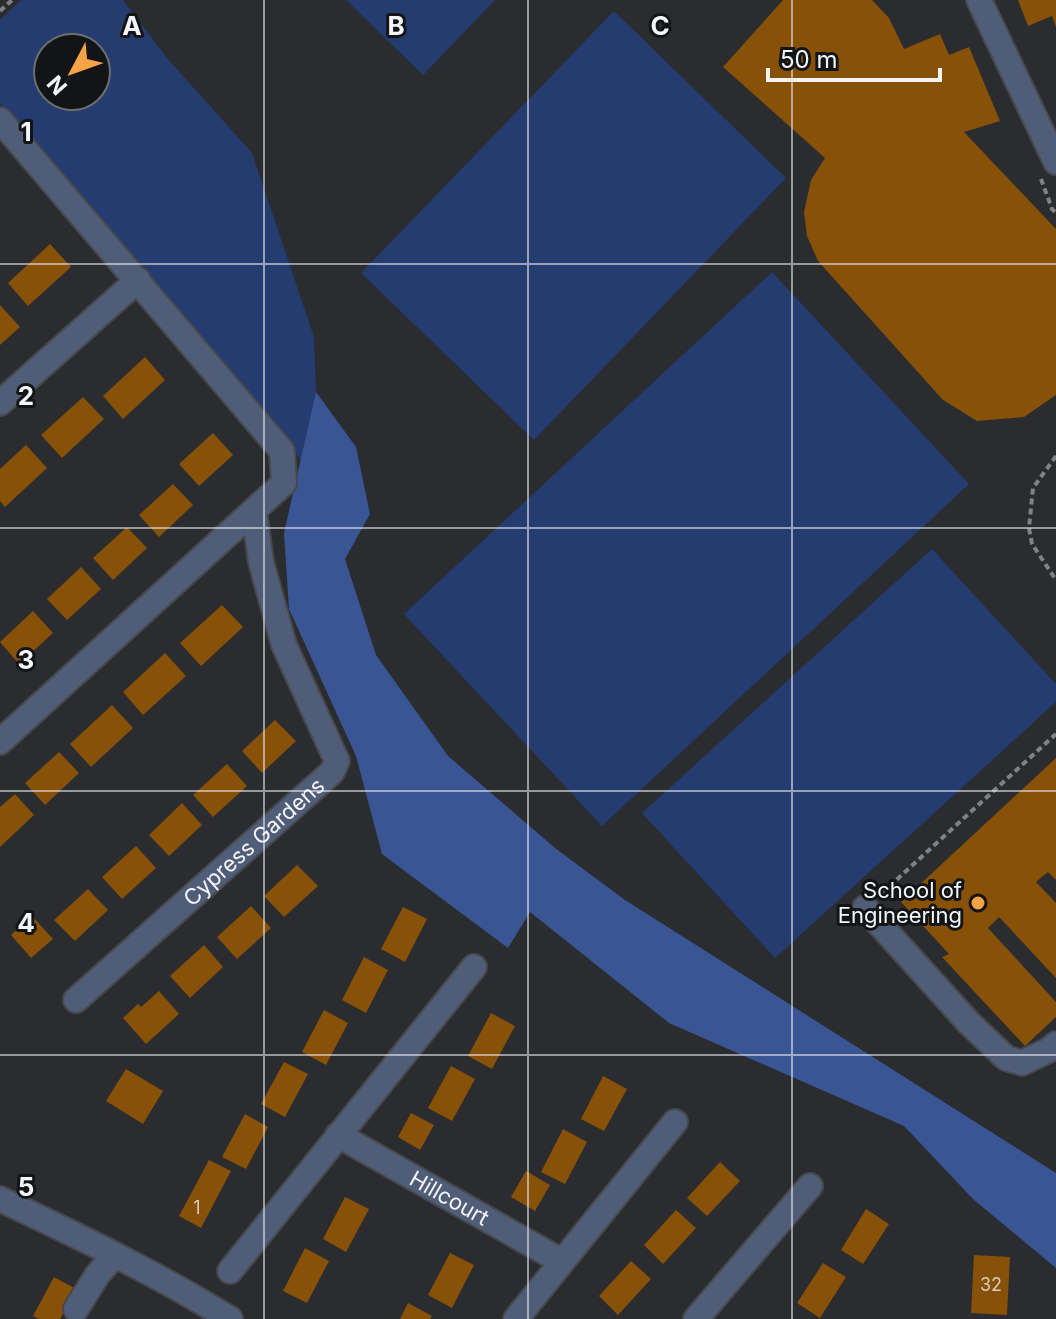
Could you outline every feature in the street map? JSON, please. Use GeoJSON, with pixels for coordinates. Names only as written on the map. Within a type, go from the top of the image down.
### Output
{"type":"FeatureCollection","features":[{"type":"Feature","properties":{"kind":"street"},"geometry":{"type":"LineString","coordinates":[[979,0],[1056,162]]}},
{"type":"Feature","properties":{"kind":"street"},"geometry":{"type":"LineString","coordinates":[[0,120],[282,451],[284,483],[0,742]]}},
{"type":"Feature","properties":{"kind":"street"},"geometry":{"type":"LineString","coordinates":[[0,403],[138,280]]}},
{"type":"Feature","properties":{"kind":"street","name":"Cypress Gardens"},"geometry":{"type":"LineString","coordinates":[[76,1000],[332,772],[337,761],[284,645],[261,562],[254,511]]}},
{"type":"Feature","properties":{"kind":"street"},"geometry":{"type":"LineString","coordinates":[[865,908],[969,1023],[1006,1058],[1022,1063],[1056,1044]]}},
{"type":"Feature","properties":{"kind":"street"},"geometry":{"type":"LineString","coordinates":[[230,1271],[474,967]]}},
{"type":"Feature","properties":{"kind":"street"},"geometry":{"type":"LineString","coordinates":[[516,1319],[675,1122]]}},
{"type":"Feature","properties":{"kind":"street","name":"Hillcourt"},"geometry":{"type":"LineString","coordinates":[[338,1135],[561,1261]]}},
{"type":"Feature","properties":{"kind":"street"},"geometry":{"type":"LineString","coordinates":[[696,1319],[810,1186]]}},
{"type":"Feature","properties":{"kind":"street"},"geometry":{"type":"LineString","coordinates":[[0,1199],[115,1255],[230,1319]]}},
{"type":"Feature","properties":{"kind":"street"},"geometry":{"type":"LineString","coordinates":[[76,1309],[98,1274],[115,1255]]}},
{"type":"Feature","properties":{"kind":"path"},"geometry":{"type":"LineString","coordinates":[[0,11],[12,0]]}},
{"type":"Feature","properties":{"kind":"path"},"geometry":{"type":"LineString","coordinates":[[1056,456],[1033,488],[1029,528],[1032,544],[1056,580]]}},
{"type":"Feature","properties":{"kind":"path"},"geometry":{"type":"LineString","coordinates":[[865,908],[1056,734]]}},
{"type":"Feature","properties":{"kind":"shaded area"},"geometry":{"type":"Polygon","coordinates":[[[21,0],[123,0],[167,58],[252,153],[314,337],[316,392],[301,460],[139,263],[0,103],[0,20],[21,0]]]}},
{"type":"Feature","properties":{"kind":"shaded area"},"geometry":{"type":"Polygon","coordinates":[[[346,0],[495,0],[423,75],[346,0]]]}},
{"type":"Feature","properties":{"kind":"shaded area"},"geometry":{"type":"Polygon","coordinates":[[[614,11],[786,178],[534,440],[361,273],[614,11]]]}},
{"type":"Feature","properties":{"kind":"shaded area"},"geometry":{"type":"Polygon","coordinates":[[[772,272],[969,484],[602,826],[404,614],[772,272]]]}},
{"type":"Feature","properties":{"kind":"shaded area"},"geometry":{"type":"Polygon","coordinates":[[[316,392],[356,447],[370,514],[345,559],[376,655],[448,756],[555,848],[625,900],[1056,1173],[1056,1268],[973,1199],[904,1126],[669,1023],[530,912],[508,948],[382,854],[356,756],[289,609],[284,533],[316,392]]]}},
{"type":"Feature","properties":{"kind":"shaded area"},"geometry":{"type":"Polygon","coordinates":[[[932,549],[1056,684],[1056,702],[775,958],[642,813],[932,549]]]}},
{"type":"Feature","properties":{"kind":"building"},"geometry":{"type":"Polygon","coordinates":[[[783,0],[872,0],[889,18],[904,49],[940,34],[949,55],[969,47],[1000,121],[964,132],[1056,229],[1056,395],[1024,417],[977,421],[943,400],[818,261],[807,236],[804,212],[811,180],[825,158],[723,67],[783,0]]]}},
{"type":"Feature","properties":{"kind":"building"},"geometry":{"type":"Polygon","coordinates":[[[1018,0],[1056,0],[1056,27],[1052,16],[1028,26],[1018,0]]]}},
{"type":"Feature","properties":{"kind":"building"},"geometry":{"type":"Polygon","coordinates":[[[50,244],[71,267],[28,306],[8,283],[50,244]]]}},
{"type":"Feature","properties":{"kind":"building"},"geometry":{"type":"Polygon","coordinates":[[[0,305],[20,327],[0,345],[0,305]]]}},
{"type":"Feature","properties":{"kind":"building"},"geometry":{"type":"Polygon","coordinates":[[[145,357],[165,380],[123,419],[103,396],[145,357]]]}},
{"type":"Feature","properties":{"kind":"building"},"geometry":{"type":"Polygon","coordinates":[[[83,397],[104,419],[62,458],[41,435],[83,397]]]}},
{"type":"Feature","properties":{"kind":"building"},"geometry":{"type":"Polygon","coordinates":[[[213,433],[233,455],[199,486],[179,464],[213,433]]]}},
{"type":"Feature","properties":{"kind":"building"},"geometry":{"type":"Polygon","coordinates":[[[26,445],[47,468],[5,507],[0,501],[0,469],[26,445]]]}},
{"type":"Feature","properties":{"kind":"building"},"geometry":{"type":"Polygon","coordinates":[[[173,484],[193,505],[159,537],[139,515],[173,484]]]}},
{"type":"Feature","properties":{"kind":"building"},"geometry":{"type":"Polygon","coordinates":[[[127,527],[147,548],[113,580],[93,558],[127,527]]]}},
{"type":"Feature","properties":{"kind":"building"},"geometry":{"type":"Polygon","coordinates":[[[81,567],[101,589],[67,620],[47,599],[81,567]]]}},
{"type":"Feature","properties":{"kind":"building"},"geometry":{"type":"Polygon","coordinates":[[[222,605],[243,627],[201,666],[180,643],[222,605]]]}},
{"type":"Feature","properties":{"kind":"building"},"geometry":{"type":"Polygon","coordinates":[[[33,611],[53,633],[19,664],[0,642],[33,611]]]}},
{"type":"Feature","properties":{"kind":"building"},"geometry":{"type":"Polygon","coordinates":[[[165,653],[186,676],[143,715],[123,692],[165,653]]]}},
{"type":"Feature","properties":{"kind":"building"},"geometry":{"type":"Polygon","coordinates":[[[112,705],[133,728],[91,767],[70,744],[112,705]]]}},
{"type":"Feature","properties":{"kind":"building"},"geometry":{"type":"Polygon","coordinates":[[[275,720],[296,741],[262,773],[242,751],[275,720]]]}},
{"type":"Feature","properties":{"kind":"building"},"geometry":{"type":"Polygon","coordinates":[[[59,752],[79,773],[45,805],[25,783],[59,752]]]}},
{"type":"Feature","properties":{"kind":"building","name":"School of Engineering"},"geometry":{"type":"Polygon","coordinates":[[[1056,758],[1056,880],[1048,872],[1036,882],[1056,903],[1056,978],[999,917],[988,928],[1056,1002],[1056,1017],[1025,1046],[942,957],[949,954],[901,902],[1056,758]]]}},
{"type":"Feature","properties":{"kind":"building"},"geometry":{"type":"Polygon","coordinates":[[[227,764],[247,786],[213,817],[193,795],[227,764]]]}},
{"type":"Feature","properties":{"kind":"building"},"geometry":{"type":"Polygon","coordinates":[[[15,794],[34,815],[0,847],[0,807],[15,794]]]}},
{"type":"Feature","properties":{"kind":"building"},"geometry":{"type":"Polygon","coordinates":[[[182,803],[202,825],[169,856],[149,835],[182,803]]]}},
{"type":"Feature","properties":{"kind":"building"},"geometry":{"type":"Polygon","coordinates":[[[136,846],[156,868],[122,899],[102,877],[136,846]]]}},
{"type":"Feature","properties":{"kind":"building"},"geometry":{"type":"Polygon","coordinates":[[[297,865],[318,886],[284,917],[264,896],[297,865]]]}},
{"type":"Feature","properties":{"kind":"building"},"geometry":{"type":"Polygon","coordinates":[[[88,889],[108,910],[75,941],[54,920],[88,889]]]}},
{"type":"Feature","properties":{"kind":"building"},"geometry":{"type":"Polygon","coordinates":[[[251,906],[271,928],[237,959],[217,937],[251,906]]]}},
{"type":"Feature","properties":{"kind":"building"},"geometry":{"type":"Polygon","coordinates":[[[403,907],[427,919],[405,962],[381,949],[403,907]]]}},
{"type":"Feature","properties":{"kind":"building"},"geometry":{"type":"Polygon","coordinates":[[[32,916],[53,939],[31,958],[11,935],[32,916]]]}},
{"type":"Feature","properties":{"kind":"building"},"geometry":{"type":"Polygon","coordinates":[[[204,945],[223,967],[190,998],[170,976],[204,945]]]}},
{"type":"Feature","properties":{"kind":"building"},"geometry":{"type":"Polygon","coordinates":[[[364,957],[388,970],[366,1013],[342,1000],[364,957]]]}},
{"type":"Feature","properties":{"kind":"building"},"geometry":{"type":"Polygon","coordinates":[[[159,991],[179,1014],[146,1044],[123,1018],[159,991]]]}},
{"type":"Feature","properties":{"kind":"building"},"geometry":{"type":"Polygon","coordinates":[[[324,1010],[348,1023],[326,1065],[302,1052],[324,1010]]]}},
{"type":"Feature","properties":{"kind":"building"},"geometry":{"type":"Polygon","coordinates":[[[491,1013],[515,1026],[492,1069],[468,1056],[491,1013]]]}},
{"type":"Feature","properties":{"kind":"building"},"geometry":{"type":"Polygon","coordinates":[[[284,1062],[308,1074],[285,1117],[261,1104],[284,1062]]]}},
{"type":"Feature","properties":{"kind":"building"},"geometry":{"type":"Polygon","coordinates":[[[451,1066],[475,1079],[452,1121],[428,1108],[451,1066]]]}},
{"type":"Feature","properties":{"kind":"building"},"geometry":{"type":"Polygon","coordinates":[[[126,1069],[163,1091],[143,1124],[106,1101],[126,1069]]]}},
{"type":"Feature","properties":{"kind":"building"},"geometry":{"type":"Polygon","coordinates":[[[603,1076],[627,1089],[604,1131],[581,1119],[603,1076]]]}},
{"type":"Feature","properties":{"kind":"building"},"geometry":{"type":"Polygon","coordinates":[[[411,1113],[434,1125],[420,1150],[398,1137],[411,1113]]]}},
{"type":"Feature","properties":{"kind":"building"},"geometry":{"type":"Polygon","coordinates":[[[245,1114],[268,1127],[246,1169],[222,1157],[245,1114]]]}},
{"type":"Feature","properties":{"kind":"building"},"geometry":{"type":"Polygon","coordinates":[[[563,1129],[587,1142],[565,1184],[541,1172],[563,1129]]]}},
{"type":"Feature","properties":{"kind":"building"},"geometry":{"type":"Polygon","coordinates":[[[209,1160],[231,1171],[201,1228],[179,1216],[209,1160]]]}},
{"type":"Feature","properties":{"kind":"building"},"geometry":{"type":"Polygon","coordinates":[[[720,1162],[740,1181],[707,1216],[687,1198],[720,1162]]]}},
{"type":"Feature","properties":{"kind":"building"},"geometry":{"type":"Polygon","coordinates":[[[526,1171],[550,1185],[535,1211],[511,1197],[526,1171]]]}},
{"type":"Feature","properties":{"kind":"building"},"geometry":{"type":"Polygon","coordinates":[[[345,1197],[369,1209],[346,1252],[323,1239],[345,1197]]]}},
{"type":"Feature","properties":{"kind":"building"},"geometry":{"type":"Polygon","coordinates":[[[866,1209],[889,1224],[863,1264],[841,1250],[866,1209]]]}},
{"type":"Feature","properties":{"kind":"building"},"geometry":{"type":"Polygon","coordinates":[[[676,1210],[696,1228],[663,1264],[644,1245],[676,1210]]]}},
{"type":"Feature","properties":{"kind":"building"},"geometry":{"type":"Polygon","coordinates":[[[305,1248],[329,1261],[307,1303],[283,1291],[305,1248]]]}},
{"type":"Feature","properties":{"kind":"building"},"geometry":{"type":"Polygon","coordinates":[[[450,1253],[474,1265],[452,1308],[428,1295],[450,1253]]]}},
{"type":"Feature","properties":{"kind":"building"},"geometry":{"type":"Polygon","coordinates":[[[974,1255],[1010,1257],[1007,1315],[971,1313],[974,1255]]]}},
{"type":"Feature","properties":{"kind":"building"},"geometry":{"type":"Polygon","coordinates":[[[631,1261],[651,1279],[618,1315],[599,1296],[631,1261]]]}},
{"type":"Feature","properties":{"kind":"building"},"geometry":{"type":"Polygon","coordinates":[[[823,1263],[846,1277],[820,1318],[797,1303],[823,1263]]]}},
{"type":"Feature","properties":{"kind":"building"},"geometry":{"type":"Polygon","coordinates":[[[54,1277],[76,1289],[60,1319],[39,1319],[33,1316],[54,1277]]]}},
{"type":"Feature","properties":{"kind":"building"},"geometry":{"type":"Polygon","coordinates":[[[408,1303],[432,1316],[430,1319],[400,1319],[408,1303]]]}},
{"type":"Feature","properties":{"kind":"place","name":"School of Engineering"},"geometry":{"type":"Point","coordinates":[978,903]}}]}
